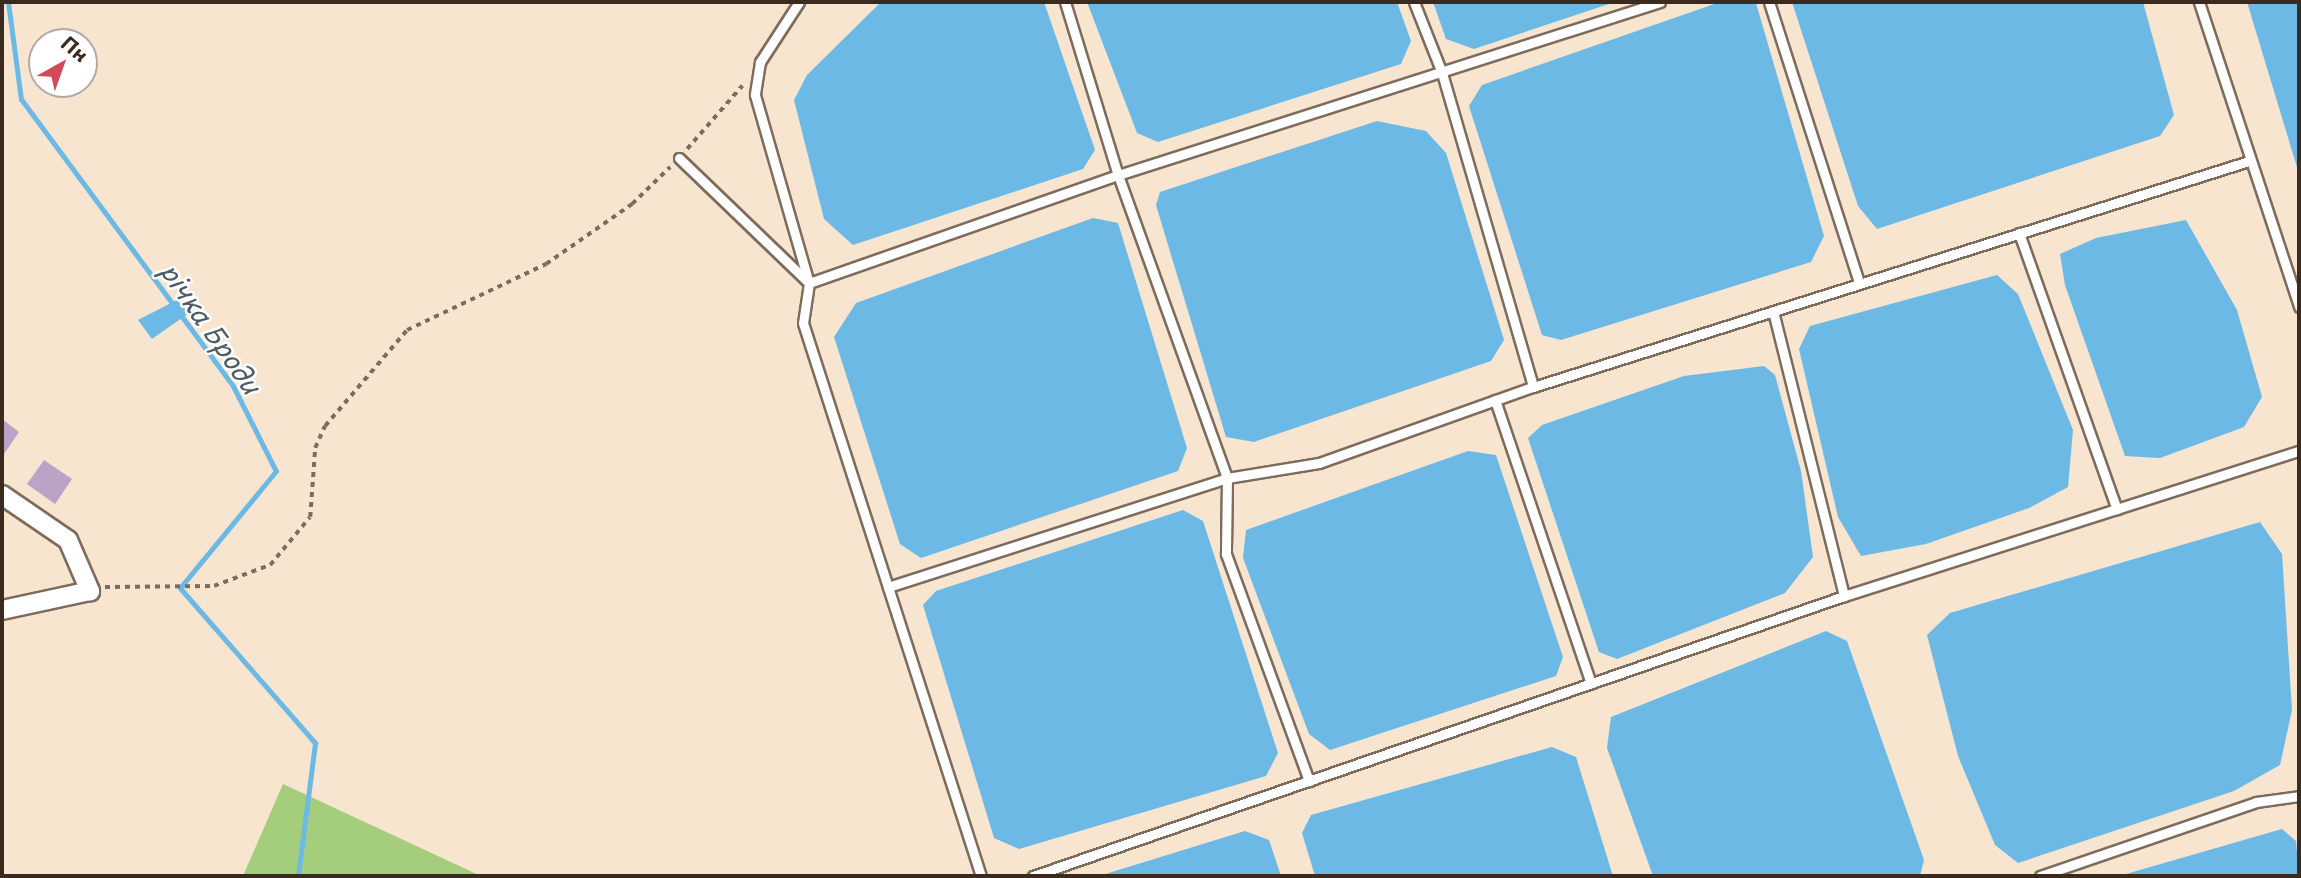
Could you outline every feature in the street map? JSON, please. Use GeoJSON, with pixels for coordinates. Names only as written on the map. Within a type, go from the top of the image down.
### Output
{"type":"FeatureCollection","features":[{"type":"Feature","properties":{"kind":"street"},"geometry":{"type":"LineString","coordinates":[[2,495],[68,540],[90,592],[39,607],[2,610]]}},
{"type":"Feature","properties":{"kind":"lane"},"geometry":{"type":"LineString","coordinates":[[799,2],[760,62],[756,109],[808,283],[803,323],[981,876]]}},
{"type":"Feature","properties":{"kind":"lane"},"geometry":{"type":"LineString","coordinates":[[1065,2],[1118,175],[1227,478],[1226,554],[1309,781]]}},
{"type":"Feature","properties":{"kind":"lane"},"geometry":{"type":"LineString","coordinates":[[1414,2],[1443,73],[1533,387]]}},
{"type":"Feature","properties":{"kind":"lane"},"geometry":{"type":"LineString","coordinates":[[808,283],[1118,175],[1660,2]]}},
{"type":"Feature","properties":{"kind":"lane"},"geometry":{"type":"LineString","coordinates":[[1769,2],[1859,284]]}},
{"type":"Feature","properties":{"kind":"lane"},"geometry":{"type":"LineString","coordinates":[[2199,2],[2299,307]]}},
{"type":"Feature","properties":{"kind":"lane"},"geometry":{"type":"LineString","coordinates":[[679,158],[808,283]]}},
{"type":"Feature","properties":{"kind":"lane"},"geometry":{"type":"LineString","coordinates":[[888,587],[1227,478],[1320,463],[1533,387],[2249,161]]}},
{"type":"Feature","properties":{"kind":"lane"},"geometry":{"type":"LineString","coordinates":[[2019,233],[2117,509]]}},
{"type":"Feature","properties":{"kind":"lane"},"geometry":{"type":"LineString","coordinates":[[1773,311],[1843,596]]}},
{"type":"Feature","properties":{"kind":"lane"},"geometry":{"type":"LineString","coordinates":[[1495,400],[1591,683]]}},
{"type":"Feature","properties":{"kind":"lane"},"geometry":{"type":"LineString","coordinates":[[1033,876],[1843,596],[2299,451]]}},
{"type":"Feature","properties":{"kind":"lane"},"geometry":{"type":"LineString","coordinates":[[2040,876],[2256,802],[2299,796]]}},
{"type":"Feature","properties":{"kind":"path"},"geometry":{"type":"LineString","coordinates":[[90,592],[125,582],[214,586],[270,565],[310,517],[315,449],[325,426],[407,330],[546,264],[632,204],[679,158],[760,62]]}},
{"type":"Feature","properties":{"kind":"green space"},"geometry":{"type":"Polygon","coordinates":[[[283,784],[481,876],[243,876],[283,784]]]}},
{"type":"Feature","properties":{"kind":"water"},"geometry":{"type":"Polygon","coordinates":[[[881,2],[1044,2],[1095,150],[1083,169],[853,245],[824,219],[794,100],[807,75],[881,2]]]}},
{"type":"Feature","properties":{"kind":"water"},"geometry":{"type":"Polygon","coordinates":[[[1087,2],[1397,2],[1411,41],[1401,64],[1158,142],[1137,133],[1087,2]]]}},
{"type":"Feature","properties":{"kind":"water"},"geometry":{"type":"Polygon","coordinates":[[[1433,2],[1615,2],[1474,49],[1446,39],[1433,2]]]}},
{"type":"Feature","properties":{"kind":"water"},"geometry":{"type":"Polygon","coordinates":[[[1720,2],[1756,3],[1824,236],[1811,262],[1561,340],[1542,335],[1469,106],[1482,85],[1720,2]]]}},
{"type":"Feature","properties":{"kind":"water"},"geometry":{"type":"Polygon","coordinates":[[[1792,2],[2143,2],[2174,115],[2160,136],[1877,229],[1858,206],[1792,2]]]}},
{"type":"Feature","properties":{"kind":"water"},"geometry":{"type":"Polygon","coordinates":[[[2247,2],[2299,2],[2299,174],[2247,2]]]}},
{"type":"Feature","properties":{"kind":"water"},"geometry":{"type":"Polygon","coordinates":[[[1377,121],[1426,131],[1446,153],[1504,340],[1491,361],[1254,442],[1226,437],[1156,205],[1160,192],[1377,121]]]}},
{"type":"Feature","properties":{"kind":"water"},"geometry":{"type":"Polygon","coordinates":[[[1093,218],[1118,223],[1187,448],[1178,471],[921,558],[900,544],[834,337],[856,303],[1093,218]]]}},
{"type":"Feature","properties":{"kind":"water"},"geometry":{"type":"Polygon","coordinates":[[[2186,220],[2237,310],[2262,397],[2244,427],[2160,458],[2125,456],[2065,285],[2060,254],[2096,238],[2186,220]]]}},
{"type":"Feature","properties":{"kind":"water"},"geometry":{"type":"Polygon","coordinates":[[[1997,275],[2018,294],[2073,430],[2068,487],[2029,508],[1926,544],[1861,556],[1838,517],[1799,349],[1810,326],[1997,275]]]}},
{"type":"Feature","properties":{"kind":"water"},"geometry":{"type":"Polygon","coordinates":[[[177,300],[189,313],[152,339],[138,320],[177,300]]]}},
{"type":"Feature","properties":{"kind":"water"},"geometry":{"type":"Polygon","coordinates":[[[1764,366],[1775,375],[1801,471],[1813,557],[1785,593],[1617,659],[1599,652],[1528,438],[1542,425],[1684,376],[1764,366]]]}},
{"type":"Feature","properties":{"kind":"water"},"geometry":{"type":"Polygon","coordinates":[[[1468,451],[1496,455],[1563,657],[1556,676],[1330,750],[1309,734],[1243,558],[1246,530],[1468,451]]]}},
{"type":"Feature","properties":{"kind":"water"},"geometry":{"type":"Polygon","coordinates":[[[1183,510],[1203,521],[1278,753],[1266,776],[1019,849],[994,838],[923,605],[936,591],[1183,510]]]}},
{"type":"Feature","properties":{"kind":"water"},"geometry":{"type":"Polygon","coordinates":[[[2260,522],[2282,554],[2292,710],[2280,765],[2234,791],[2018,863],[1995,845],[1958,756],[1927,635],[1950,613],[2260,522]]]}},
{"type":"Feature","properties":{"kind":"water"},"geometry":{"type":"Polygon","coordinates":[[[1826,631],[1847,641],[1924,860],[1920,876],[1653,876],[1607,748],[1611,717],[1826,631]]]}},
{"type":"Feature","properties":{"kind":"water"},"geometry":{"type":"Polygon","coordinates":[[[1552,747],[1576,757],[1613,876],[1315,876],[1302,833],[1311,815],[1552,747]]]}},
{"type":"Feature","properties":{"kind":"water"},"geometry":{"type":"Polygon","coordinates":[[[2282,829],[2296,841],[2299,876],[2119,876],[2282,829]]]}},
{"type":"Feature","properties":{"kind":"water"},"geometry":{"type":"Polygon","coordinates":[[[1245,831],[1269,840],[1281,876],[1099,876],[1245,831]]]}},
{"type":"Feature","properties":{"kind":"building"},"geometry":{"type":"Polygon","coordinates":[[[2,419],[19,432],[2,457],[2,419]]]}},
{"type":"Feature","properties":{"kind":"building"},"geometry":{"type":"Polygon","coordinates":[[[44,460],[72,479],[55,504],[27,484],[44,460]]]}},
{"type":"Feature","properties":{"kind":"waterway","name":"річка Броди"},"geometry":{"type":"LineString","coordinates":[[8,2],[21,99],[174,306]]}},
{"type":"Feature","properties":{"kind":"waterway","name":"річка Броди"},"geometry":{"type":"LineString","coordinates":[[180,314],[233,386],[276,471],[180,588],[315,743],[298,876]]}}]}
